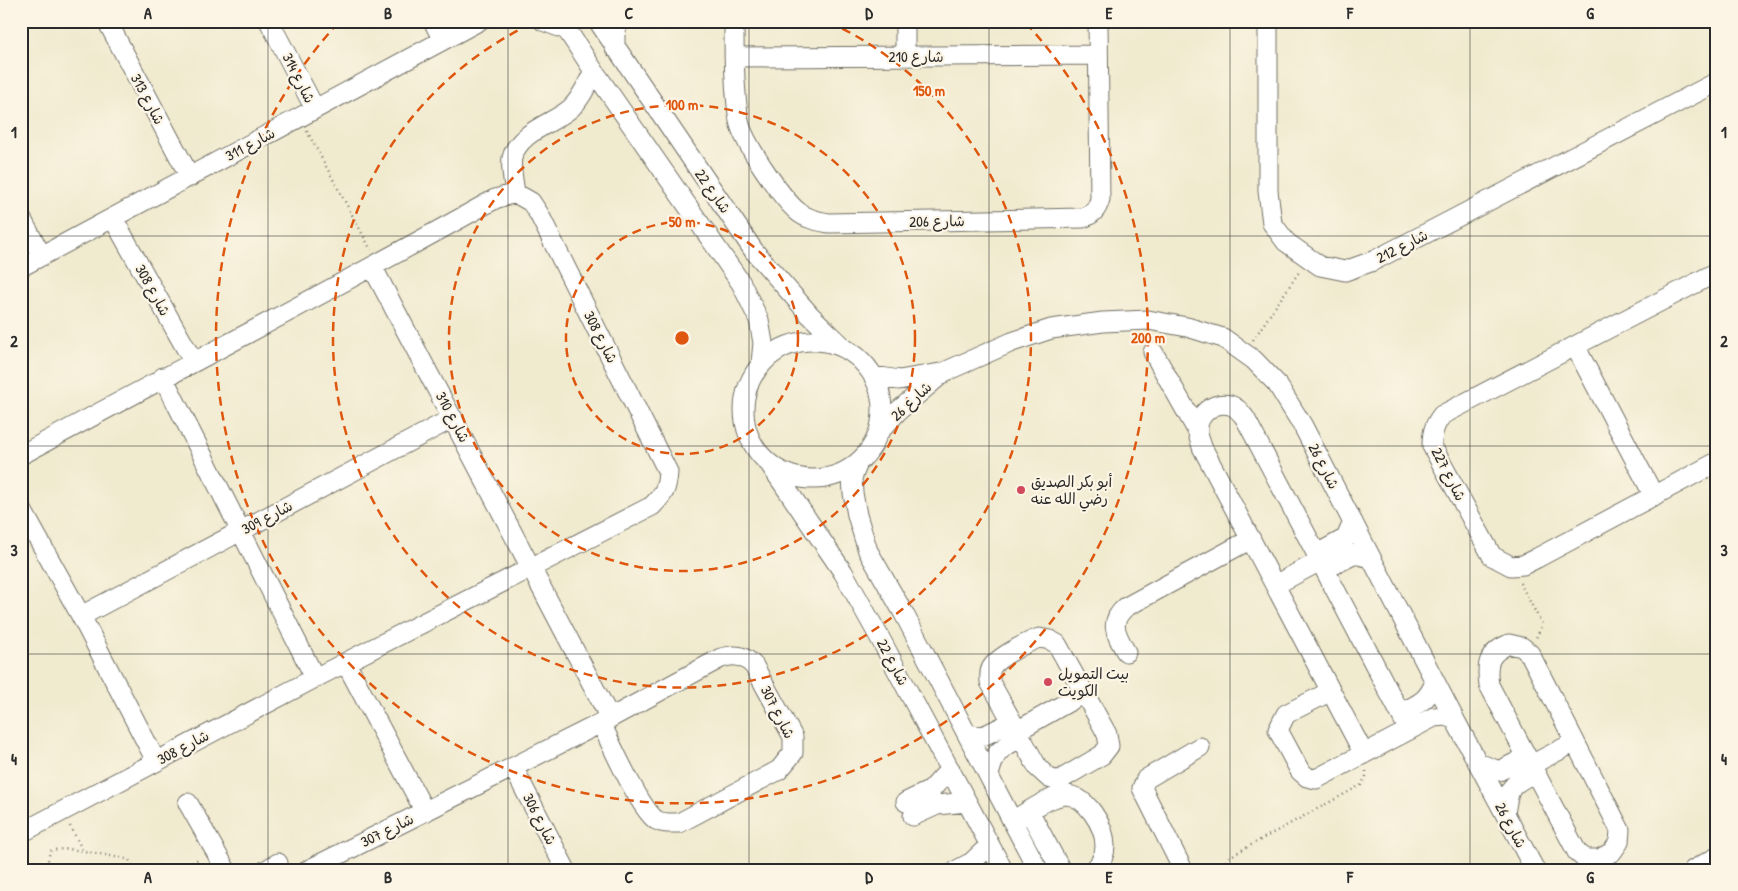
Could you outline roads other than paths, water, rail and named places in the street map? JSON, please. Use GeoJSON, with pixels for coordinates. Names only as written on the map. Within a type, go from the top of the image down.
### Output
{"type":"FeatureCollection","features":[{"type":"Feature","properties":{"kind":"street","name":"شارع 313"},"geometry":{"type":"LineString","coordinates":[[107,21],[190,177]]}},
{"type":"Feature","properties":{"kind":"street","name":"شارع 314"},"geometry":{"type":"LineString","coordinates":[[269,21],[308,113]]}},
{"type":"Feature","properties":{"kind":"street"},"geometry":{"type":"LineString","coordinates":[[433,21],[443,40]]}},
{"type":"Feature","properties":{"kind":"street","name":"شارع 311"},"geometry":{"type":"LineString","coordinates":[[21,267],[479,21]]}},
{"type":"Feature","properties":{"kind":"street"},"geometry":{"type":"LineString","coordinates":[[543,21],[564,26]]}},
{"type":"Feature","properties":{"kind":"street","name":"شارع 22"},"geometry":{"type":"LineString","coordinates":[[598,21],[754,250],[810,315],[844,347]]}},
{"type":"Feature","properties":{"kind":"street"},"geometry":{"type":"LineString","coordinates":[[615,48],[618,21]]}},
{"type":"Feature","properties":{"kind":"street","name":"شارع 206"},"geometry":{"type":"LineString","coordinates":[[734,21],[734,57],[739,123],[766,173],[797,211],[812,220],[829,223],[1083,218],[1092,214],[1098,206],[1100,199],[1098,21]]}},
{"type":"Feature","properties":{"kind":"street"},"geometry":{"type":"LineString","coordinates":[[905,21],[905,56]]}},
{"type":"Feature","properties":{"kind":"street","name":"شارع 212"},"geometry":{"type":"LineString","coordinates":[[1268,21],[1268,191],[1272,223],[1286,242],[1309,259],[1320,266],[1345,271],[1373,261],[1717,82]]}},
{"type":"Feature","properties":{"kind":"street","name":"شارع 22"},"geometry":{"type":"LineString","coordinates":[[564,26],[740,283],[759,320],[763,343],[760,364]]}},
{"type":"Feature","properties":{"kind":"street","name":"شارع 210"},"geometry":{"type":"LineString","coordinates":[[734,57],[1098,56]]}},
{"type":"Feature","properties":{"kind":"street"},"geometry":{"type":"LineString","coordinates":[[21,455],[163,377],[375,266],[495,199],[515,193],[512,158],[519,145],[530,134],[571,107],[582,96],[594,71]]}},
{"type":"Feature","properties":{"kind":"street","name":"شارع 308"},"geometry":{"type":"LineString","coordinates":[[21,833],[315,678],[652,506],[662,496],[667,485],[668,472],[540,214],[531,202],[515,193]]}},
{"type":"Feature","properties":{"kind":"street"},"geometry":{"type":"LineString","coordinates":[[21,218],[42,256]]}},
{"type":"Feature","properties":{"kind":"street","name":"شارع 308"},"geometry":{"type":"LineString","coordinates":[[113,218],[194,361]]}},
{"type":"Feature","properties":{"kind":"street","name":"شارع 310"},"geometry":{"type":"LineString","coordinates":[[375,266],[531,567],[606,721]]}},
{"type":"Feature","properties":{"kind":"street","name":"شارع 227"},"geometry":{"type":"LineString","coordinates":[[1654,496],[1523,565],[1511,566],[1492,556],[1432,446],[1432,435],[1435,425],[1442,415],[1717,272]]}},
{"type":"Feature","properties":{"kind":"street","name":"شارع 26"},"geometry":{"type":"LineString","coordinates":[[874,376],[899,380],[944,372],[1012,342],[1052,328],[1103,322],[1148,320],[1187,327],[1223,338],[1254,360],[1276,384],[1303,426],[1435,682],[1535,870]]}},
{"type":"Feature","properties":{"kind":"street"},"geometry":{"type":"LineString","coordinates":[[858,463],[837,475],[813,479],[790,475],[769,463],[754,446],[745,426],[744,404],[749,382],[760,364],[778,349],[800,341],[822,340],[844,347],[861,359],[874,376],[882,404],[879,432],[870,449],[858,463],[852,478],[857,515],[868,551],[903,612],[1038,870]]}},
{"type":"Feature","properties":{"kind":"street"},"geometry":{"type":"LineString","coordinates":[[1575,346],[1654,496],[1717,462]]}},
{"type":"Feature","properties":{"kind":"street"},"geometry":{"type":"LineString","coordinates":[[1153,352],[1198,432],[1202,447],[1364,754]]}},
{"type":"Feature","properties":{"kind":"street","name":"شارع 26"},"geometry":{"type":"LineString","coordinates":[[879,432],[898,411],[944,372]]}},
{"type":"Feature","properties":{"kind":"street"},"geometry":{"type":"LineString","coordinates":[[163,377],[315,678]]}},
{"type":"Feature","properties":{"kind":"street"},"geometry":{"type":"LineString","coordinates":[[1198,432],[1198,422],[1203,413],[1212,407],[1230,405],[1245,418],[1405,722]]}},
{"type":"Feature","properties":{"kind":"street","name":"شارع 309"},"geometry":{"type":"LineString","coordinates":[[81,616],[453,418]]}},
{"type":"Feature","properties":{"kind":"street","name":"شارع 22"},"geometry":{"type":"LineString","coordinates":[[769,463],[843,572],[882,640],[1003,870]]}},
{"type":"Feature","properties":{"kind":"street"},"geometry":{"type":"LineString","coordinates":[[21,508],[81,616],[156,761]]}},
{"type":"Feature","properties":{"kind":"street"},"geometry":{"type":"LineString","coordinates":[[1275,585],[1321,561],[1346,538],[1353,522]]}},
{"type":"Feature","properties":{"kind":"street"},"geometry":{"type":"LineString","coordinates":[[1126,652],[1117,636],[1115,624],[1118,614],[1126,607],[1251,539]]}},
{"type":"Feature","properties":{"kind":"street"},"geometry":{"type":"LineString","coordinates":[[1321,561],[1355,554],[1371,558]]}},
{"type":"Feature","properties":{"kind":"street"},"geometry":{"type":"LineString","coordinates":[[1039,638],[1050,640],[1057,644],[1084,693],[1107,734],[1109,746],[1102,755],[1058,781],[1049,778],[1038,768],[990,682],[991,668],[996,662],[1031,641],[1039,638]]}},
{"type":"Feature","properties":{"kind":"street"},"geometry":{"type":"LineString","coordinates":[[1509,644],[1522,647],[1530,654],[1575,742],[1620,830],[1619,842],[1612,852],[1599,859],[1586,859],[1577,852],[1489,685],[1487,672],[1490,656],[1499,648],[1509,644]]}},
{"type":"Feature","properties":{"kind":"street","name":"شارع 307"},"geometry":{"type":"LineString","coordinates":[[308,870],[606,721],[721,658],[732,655],[747,658],[754,666],[793,737],[793,754],[779,770],[679,823],[668,823],[658,821],[645,809],[606,721]]}},
{"type":"Feature","properties":{"kind":"street"},"geometry":{"type":"LineString","coordinates":[[346,663],[425,812]]}},
{"type":"Feature","properties":{"kind":"street"},"geometry":{"type":"LineString","coordinates":[[1331,690],[1286,714],[1278,730],[1300,771],[1307,777],[1316,779],[1364,754],[1405,722],[1428,697],[1435,682]]}},
{"type":"Feature","properties":{"kind":"street"},"geometry":{"type":"LineString","coordinates":[[967,734],[983,736],[1017,730],[1084,693]]}},
{"type":"Feature","properties":{"kind":"street"},"geometry":{"type":"LineString","coordinates":[[1405,722],[1446,716],[1455,720]]}},
{"type":"Feature","properties":{"kind":"street"},"geometry":{"type":"LineString","coordinates":[[988,776],[995,755],[1017,730]]}},
{"type":"Feature","properties":{"kind":"street"},"geometry":{"type":"LineString","coordinates":[[1478,764],[1499,771],[1531,765],[1575,742]]}},
{"type":"Feature","properties":{"kind":"street"},"geometry":{"type":"LineString","coordinates":[[1183,870],[1142,788],[1146,779],[1200,747]]}},
{"type":"Feature","properties":{"kind":"street"},"geometry":{"type":"LineString","coordinates":[[1505,814],[1511,788],[1531,765]]}},
{"type":"Feature","properties":{"kind":"street","name":"شارع 306"},"geometry":{"type":"LineString","coordinates":[[513,767],[566,870]]}},
{"type":"Feature","properties":{"kind":"street"},"geometry":{"type":"LineString","coordinates":[[950,769],[931,790],[909,809],[967,802]]}},
{"type":"Feature","properties":{"kind":"street"},"geometry":{"type":"LineString","coordinates":[[1012,820],[1058,796],[1071,796],[1083,802],[1092,812],[1105,840],[1102,860],[1094,870]]}},
{"type":"Feature","properties":{"kind":"street"},"geometry":{"type":"LineString","coordinates":[[188,803],[226,870]]}},
{"type":"Feature","properties":{"kind":"street"},"geometry":{"type":"LineString","coordinates":[[1029,811],[1060,870]]}},
{"type":"Feature","properties":{"kind":"street"},"geometry":{"type":"LineString","coordinates":[[957,870],[972,862],[990,845]]}},
{"type":"Feature","properties":{"kind":"street"},"geometry":{"type":"LineString","coordinates":[[1693,870],[1717,857]]}},
{"type":"Feature","properties":{"kind":"place","name":"أبو بكر الصديق رضي الله عنه"},"geometry":{"type":"Point","coordinates":[1021,490]}},
{"type":"Feature","properties":{"kind":"place","name":"بيت التمويل الكويت"},"geometry":{"type":"Point","coordinates":[1048,682]}}]}
